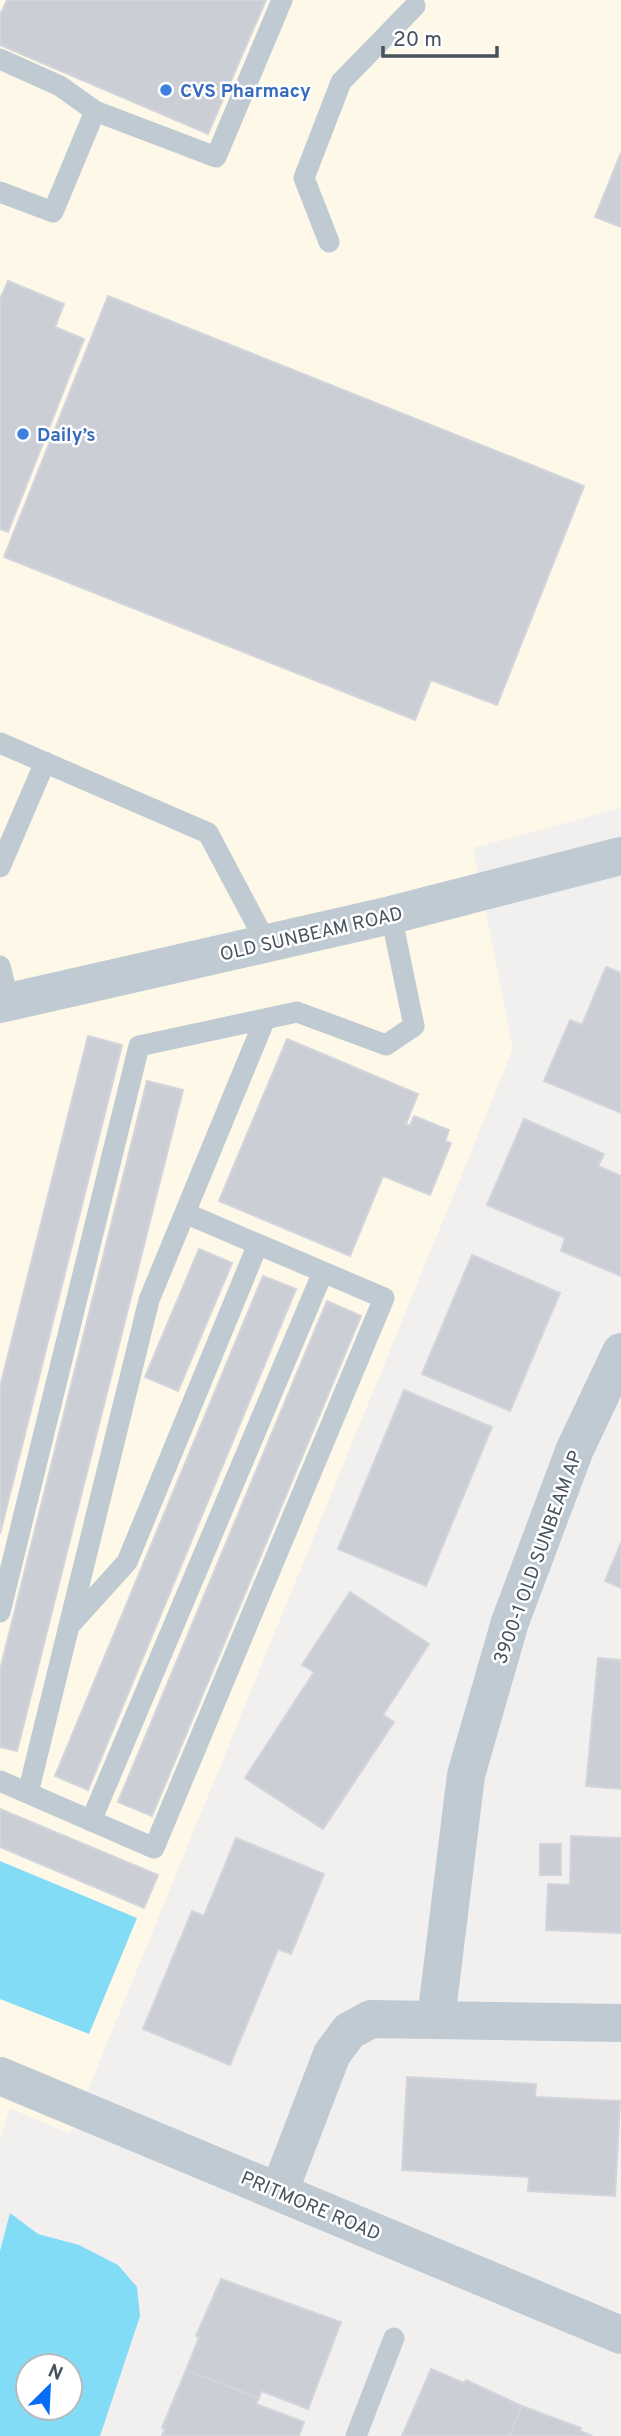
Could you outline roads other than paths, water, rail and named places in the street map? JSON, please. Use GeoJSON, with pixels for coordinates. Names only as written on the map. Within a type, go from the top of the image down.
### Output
{"type":"FeatureCollection","features":[{"type":"Feature","properties":{"kind":"street","name":"OLD SUNBEAM ROAD"},"geometry":{"type":"LineString","coordinates":[[3,990],[267,944],[621,856]]}},
{"type":"Feature","properties":{"kind":"street","name":"3900-1 OLD SUNBEAM AP"},"geometry":{"type":"LineString","coordinates":[[436,2019],[470,1763],[510,1622],[575,1449],[621,1352]]}},
{"type":"Feature","properties":{"kind":"street"},"geometry":{"type":"LineString","coordinates":[[279,2192],[332,2054],[349,2031],[371,2019],[621,2023]]}},
{"type":"Feature","properties":{"kind":"street","name":"PRITMORE ROAD"},"geometry":{"type":"LineString","coordinates":[[0,2077],[621,2335]]}},
{"type":"Feature","properties":{"kind":"lane"},"geometry":{"type":"LineString","coordinates":[[0,59],[60,86],[95,111],[216,157],[282,0]]}},
{"type":"Feature","properties":{"kind":"lane"},"geometry":{"type":"LineString","coordinates":[[329,242],[304,178],[341,82],[415,6]]}},
{"type":"Feature","properties":{"kind":"lane"},"geometry":{"type":"LineString","coordinates":[[0,192],[53,212],[95,111]]}},
{"type":"Feature","properties":{"kind":"lane"},"geometry":{"type":"LineString","coordinates":[[0,743],[208,833],[267,944]]}},
{"type":"Feature","properties":{"kind":"lane"},"geometry":{"type":"LineString","coordinates":[[0,867],[45,762]]}},
{"type":"Feature","properties":{"kind":"lane"},"geometry":{"type":"LineString","coordinates":[[0,1612],[139,1046],[297,1012],[386,1045],[414,1026],[391,915]]}},
{"type":"Feature","properties":{"kind":"lane"},"geometry":{"type":"LineString","coordinates":[[28,1793],[149,1300],[265,1019]]}},
{"type":"Feature","properties":{"kind":"lane"},"geometry":{"type":"LineString","coordinates":[[0,1781],[155,1848],[384,1298],[185,1213]]}},
{"type":"Feature","properties":{"kind":"lane"},"geometry":{"type":"LineString","coordinates":[[69,1627],[127,1562],[258,1244]]}},
{"type":"Feature","properties":{"kind":"lane"},"geometry":{"type":"LineString","coordinates":[[91,1821],[323,1272]]}},
{"type":"Feature","properties":{"kind":"lane"},"geometry":{"type":"LineString","coordinates":[[356,2436],[394,2338]]}},
{"type":"Feature","properties":{"kind":"water"},"geometry":{"type":"Polygon","coordinates":[[[0,1861],[137,1918],[89,2034],[0,1999],[0,1861]]]}},
{"type":"Feature","properties":{"kind":"water"},"geometry":{"type":"Polygon","coordinates":[[[10,2213],[38,2234],[79,2245],[118,2265],[137,2287],[140,2316],[100,2436],[0,2436],[0,2251],[10,2213]]]}},
{"type":"Feature","properties":{"kind":"place","name":"CVS Pharmacy"},"geometry":{"type":"Point","coordinates":[166,90]}},
{"type":"Feature","properties":{"kind":"place","name":"Daily’s"},"geometry":{"type":"Point","coordinates":[23,434]}}]}
